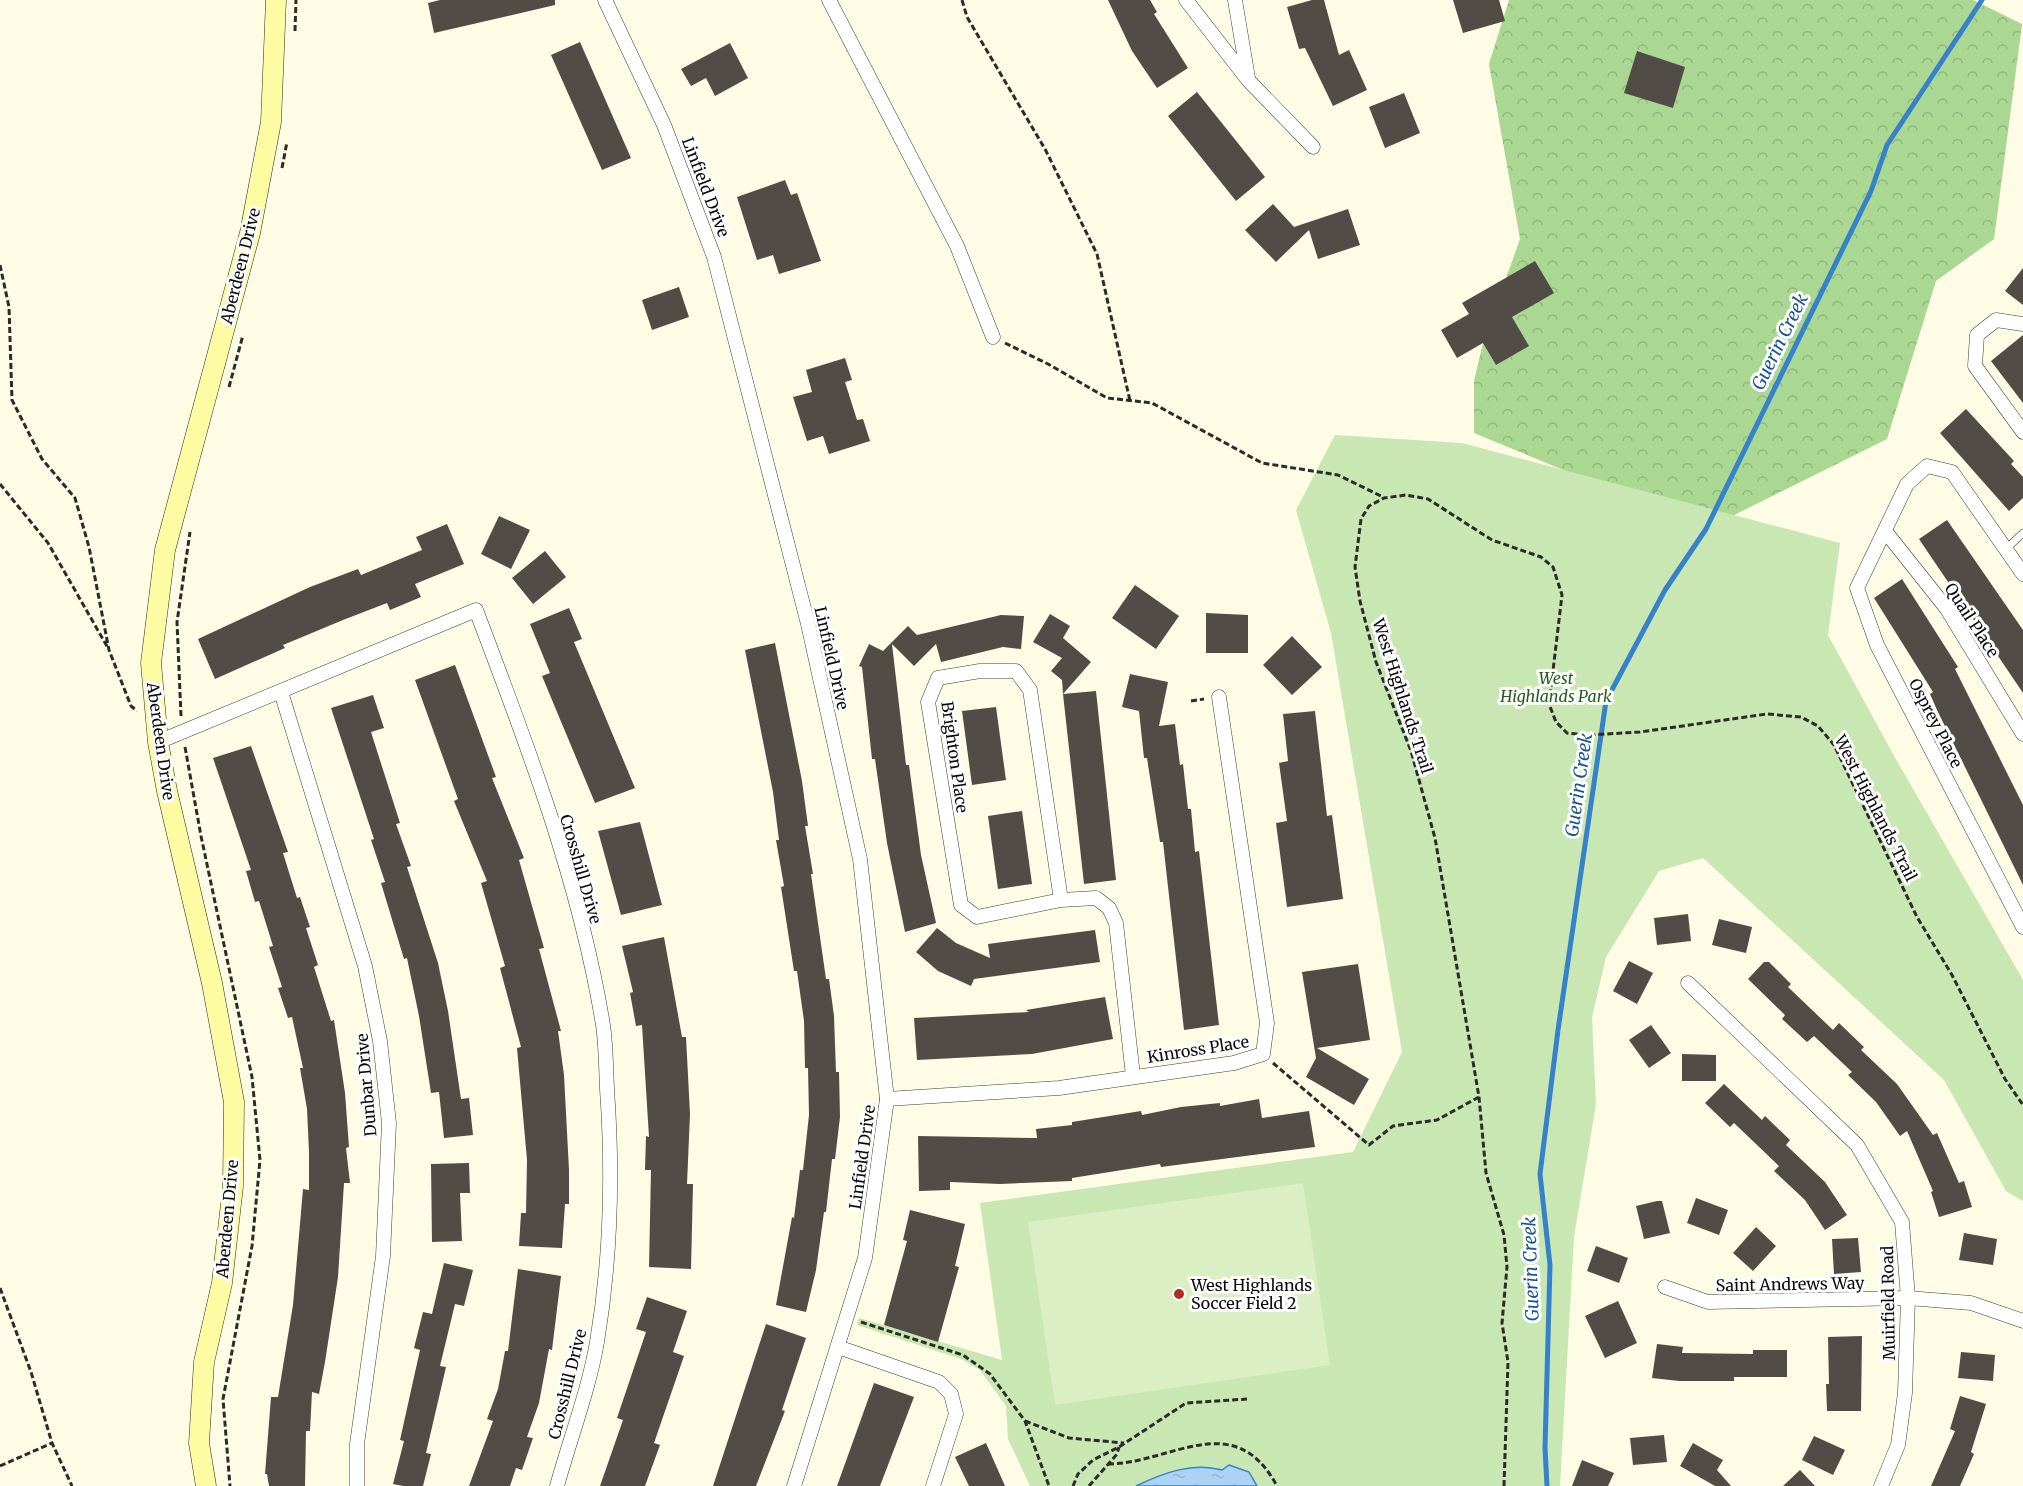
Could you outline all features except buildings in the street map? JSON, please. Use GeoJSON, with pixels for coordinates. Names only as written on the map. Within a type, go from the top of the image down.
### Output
{"type":"FeatureCollection","features":[{"type":"Feature","properties":{"kind":"street","name":"Aberdeen Drive"},"geometry":{"type":"LineString","coordinates":[[206,1486],[199,1443],[204,1362],[222,1283],[232,1186],[234,1102],[212,983],[167,791],[157,735],[151,663],[165,550],[250,233],[271,122],[276,0]]}},
{"type":"Feature","properties":{"kind":"street","name":"Linfield Drive"},"geometry":{"type":"LineString","coordinates":[[605,0],[664,125],[714,257],[765,448],[808,624],[860,859],[886,1099],[865,1258],[794,1486]]}},
{"type":"Feature","properties":{"kind":"street"},"geometry":{"type":"LineString","coordinates":[[829,0],[957,246],[993,337]]}},
{"type":"Feature","properties":{"kind":"street"},"geometry":{"type":"LineString","coordinates":[[1186,0],[1248,80],[1313,147]]}},
{"type":"Feature","properties":{"kind":"street"},"geometry":{"type":"LineString","coordinates":[[1235,0],[1248,80]]}},
{"type":"Feature","properties":{"kind":"street"},"geometry":{"type":"LineString","coordinates":[[2023,324],[1996,320],[1977,335],[1975,366],[2023,432]]}},
{"type":"Feature","properties":{"kind":"street","name":"Osprey Place"},"geometry":{"type":"LineString","coordinates":[[2006,549],[1952,472],[1928,466],[1908,484],[1857,588],[1877,645],[2023,927]]}},
{"type":"Feature","properties":{"kind":"street","name":"Quail Place"},"geometry":{"type":"LineString","coordinates":[[1885,531],[1947,609],[2023,734]]}},
{"type":"Feature","properties":{"kind":"street"},"geometry":{"type":"LineString","coordinates":[[2006,549],[2023,574]]}},
{"type":"Feature","properties":{"kind":"street","name":"Crosshill Drive"},"geometry":{"type":"LineString","coordinates":[[157,735],[281,692],[476,610],[517,718],[557,839],[584,939],[603,1026],[610,1128],[610,1223],[597,1343],[557,1486]]}},
{"type":"Feature","properties":{"kind":"street","name":"Brighton Place"},"geometry":{"type":"LineString","coordinates":[[1061,900],[1030,690],[1016,671],[980,671],[938,678],[928,702],[961,906],[978,917],[1061,900],[1096,898],[1109,908],[1116,923],[1133,1076]]}},
{"type":"Feature","properties":{"kind":"street","name":"Dunbar Drive"},"geometry":{"type":"LineString","coordinates":[[281,692],[365,966],[380,1041],[389,1123],[383,1256],[357,1444],[357,1486]]}},
{"type":"Feature","properties":{"kind":"street","name":"Kinross Place"},"geometry":{"type":"LineString","coordinates":[[886,1099],[1059,1088],[1234,1062],[1263,1054],[1267,1023],[1219,697]]}},
{"type":"Feature","properties":{"kind":"street","name":"Muirfield Road"},"geometry":{"type":"LineString","coordinates":[[1688,983],[1857,1145],[1902,1222],[1908,1298],[1905,1393],[1898,1445],[1881,1486]]}},
{"type":"Feature","properties":{"kind":"street","name":"Saint Andrews Way"},"geometry":{"type":"LineString","coordinates":[[1665,1287],[1708,1302],[1908,1298],[1971,1303],[2023,1321]]}},
{"type":"Feature","properties":{"kind":"street"},"geometry":{"type":"LineString","coordinates":[[838,1347],[939,1382],[951,1394],[956,1414],[933,1486]]}},
{"type":"Feature","properties":{"kind":"street"},"geometry":{"type":"LineString","coordinates":[[938,1472],[945,1486]]}},
{"type":"Feature","properties":{"kind":"lane"},"geometry":{"type":"LineString","coordinates":[[2006,549],[2023,533]]}},
{"type":"Feature","properties":{"kind":"path"},"geometry":{"type":"LineString","coordinates":[[962,0],[967,16],[1045,148],[1097,254],[1130,401]]}},
{"type":"Feature","properties":{"kind":"path"},"geometry":{"type":"LineString","coordinates":[[0,265],[9,307],[12,400],[42,459],[75,498],[89,547],[109,650]]}},
{"type":"Feature","properties":{"kind":"path"},"geometry":{"type":"LineString","coordinates":[[993,337],[1048,363],[1107,398],[1152,403],[1263,463],[1338,475],[1384,498]]}},
{"type":"Feature","properties":{"kind":"path"},"geometry":{"type":"LineString","coordinates":[[0,484],[48,543],[109,650],[131,705],[157,735]]}},
{"type":"Feature","properties":{"kind":"path","name":"West Highlands Trail"},"geometry":{"type":"LineString","coordinates":[[1503,1486],[1508,1362],[1502,1323],[1507,1267],[1504,1234],[1486,1173],[1479,1097],[1435,838],[1411,751],[1376,662],[1360,601],[1355,567],[1361,519],[1370,506],[1384,498],[1406,495],[1428,499],[1492,540],[1541,557],[1553,567],[1562,595],[1549,704],[1556,722],[1567,733],[1589,735],[1640,732],[1767,714],[1801,717],[1818,726],[1834,745],[1917,917],[1953,975],[2005,1078],[2023,1105]]}},
{"type":"Feature","properties":{"kind":"path"},"geometry":{"type":"LineString","coordinates":[[1263,1054],[1369,1145],[1394,1126],[1437,1120],[1479,1097]]}},
{"type":"Feature","properties":{"kind":"path"},"geometry":{"type":"LineString","coordinates":[[0,1288],[31,1372],[52,1443],[72,1486]]}},
{"type":"Feature","properties":{"kind":"path"},"geometry":{"type":"LineString","coordinates":[[847,1317],[963,1355],[990,1374],[1025,1421],[1049,1486]]}},
{"type":"Feature","properties":{"kind":"path"},"geometry":{"type":"LineString","coordinates":[[1073,1486],[1078,1474],[1093,1460],[1119,1447],[1186,1403],[1247,1399]]}},
{"type":"Feature","properties":{"kind":"path"},"geometry":{"type":"LineString","coordinates":[[1025,1421],[1069,1438],[1124,1443]]}},
{"type":"Feature","properties":{"kind":"path"},"geometry":{"type":"LineString","coordinates":[[0,1466],[52,1443]]}},
{"type":"Feature","properties":{"kind":"path"},"geometry":{"type":"LineString","coordinates":[[1108,1464],[1121,1464],[1194,1444],[1216,1444],[1252,1454],[1265,1465],[1277,1486]]}},
{"type":"Feature","properties":{"kind":"path"},"geometry":{"type":"LineString","coordinates":[[1089,1486],[1117,1454],[1119,1447]]}},
{"type":"Feature","properties":{"kind":"green space"},"geometry":{"type":"Polygon","coordinates":[[[1509,0],[1973,0],[2022,24],[1994,239],[1936,281],[1887,439],[1706,529],[1474,433],[1474,381],[1483,343],[1520,239],[1489,64],[1509,0]]]}},
{"type":"Feature","properties":{"kind":"green space","name":"West Highlands Park"},"geometry":{"type":"Polygon","coordinates":[[[1335,435],[1462,443],[1840,543],[1828,635],[1893,754],[2023,980],[2023,1201],[2006,1191],[1944,1080],[1703,858],[1659,871],[1606,957],[1592,1017],[1596,1104],[1574,1237],[1560,1486],[1030,1486],[1008,1439],[1006,1406],[980,1370],[961,1359],[857,1325],[859,1318],[1002,1360],[980,1203],[1353,1152],[1402,1052],[1331,633],[1296,510],[1335,435]]]}},
{"type":"Feature","properties":{"kind":"green space","name":"West Highlands Soccer Field 2"},"geometry":{"type":"Polygon","coordinates":[[[1303,1183],[1330,1365],[1055,1405],[1028,1222],[1303,1183]]]}},
{"type":"Feature","properties":{"kind":"water"},"geometry":{"type":"Polygon","coordinates":[[[1229,1465],[1249,1472],[1257,1486],[1136,1486],[1178,1470],[1200,1467],[1222,1470],[1229,1465]]]}},
{"type":"Feature","properties":{"kind":"waterway","name":"Guerin Creek"},"geometry":{"type":"LineString","coordinates":[[1547,1486],[1545,1448],[1550,1265],[1540,1174],[1558,1030],[1606,701],[1665,590],[1706,529],[1871,191],[1887,145],[1982,0]]}},
{"type":"Feature","properties":{"kind":"place","name":"West Highlands Soccer Field 2"},"geometry":{"type":"Point","coordinates":[1179,1294]}}]}
